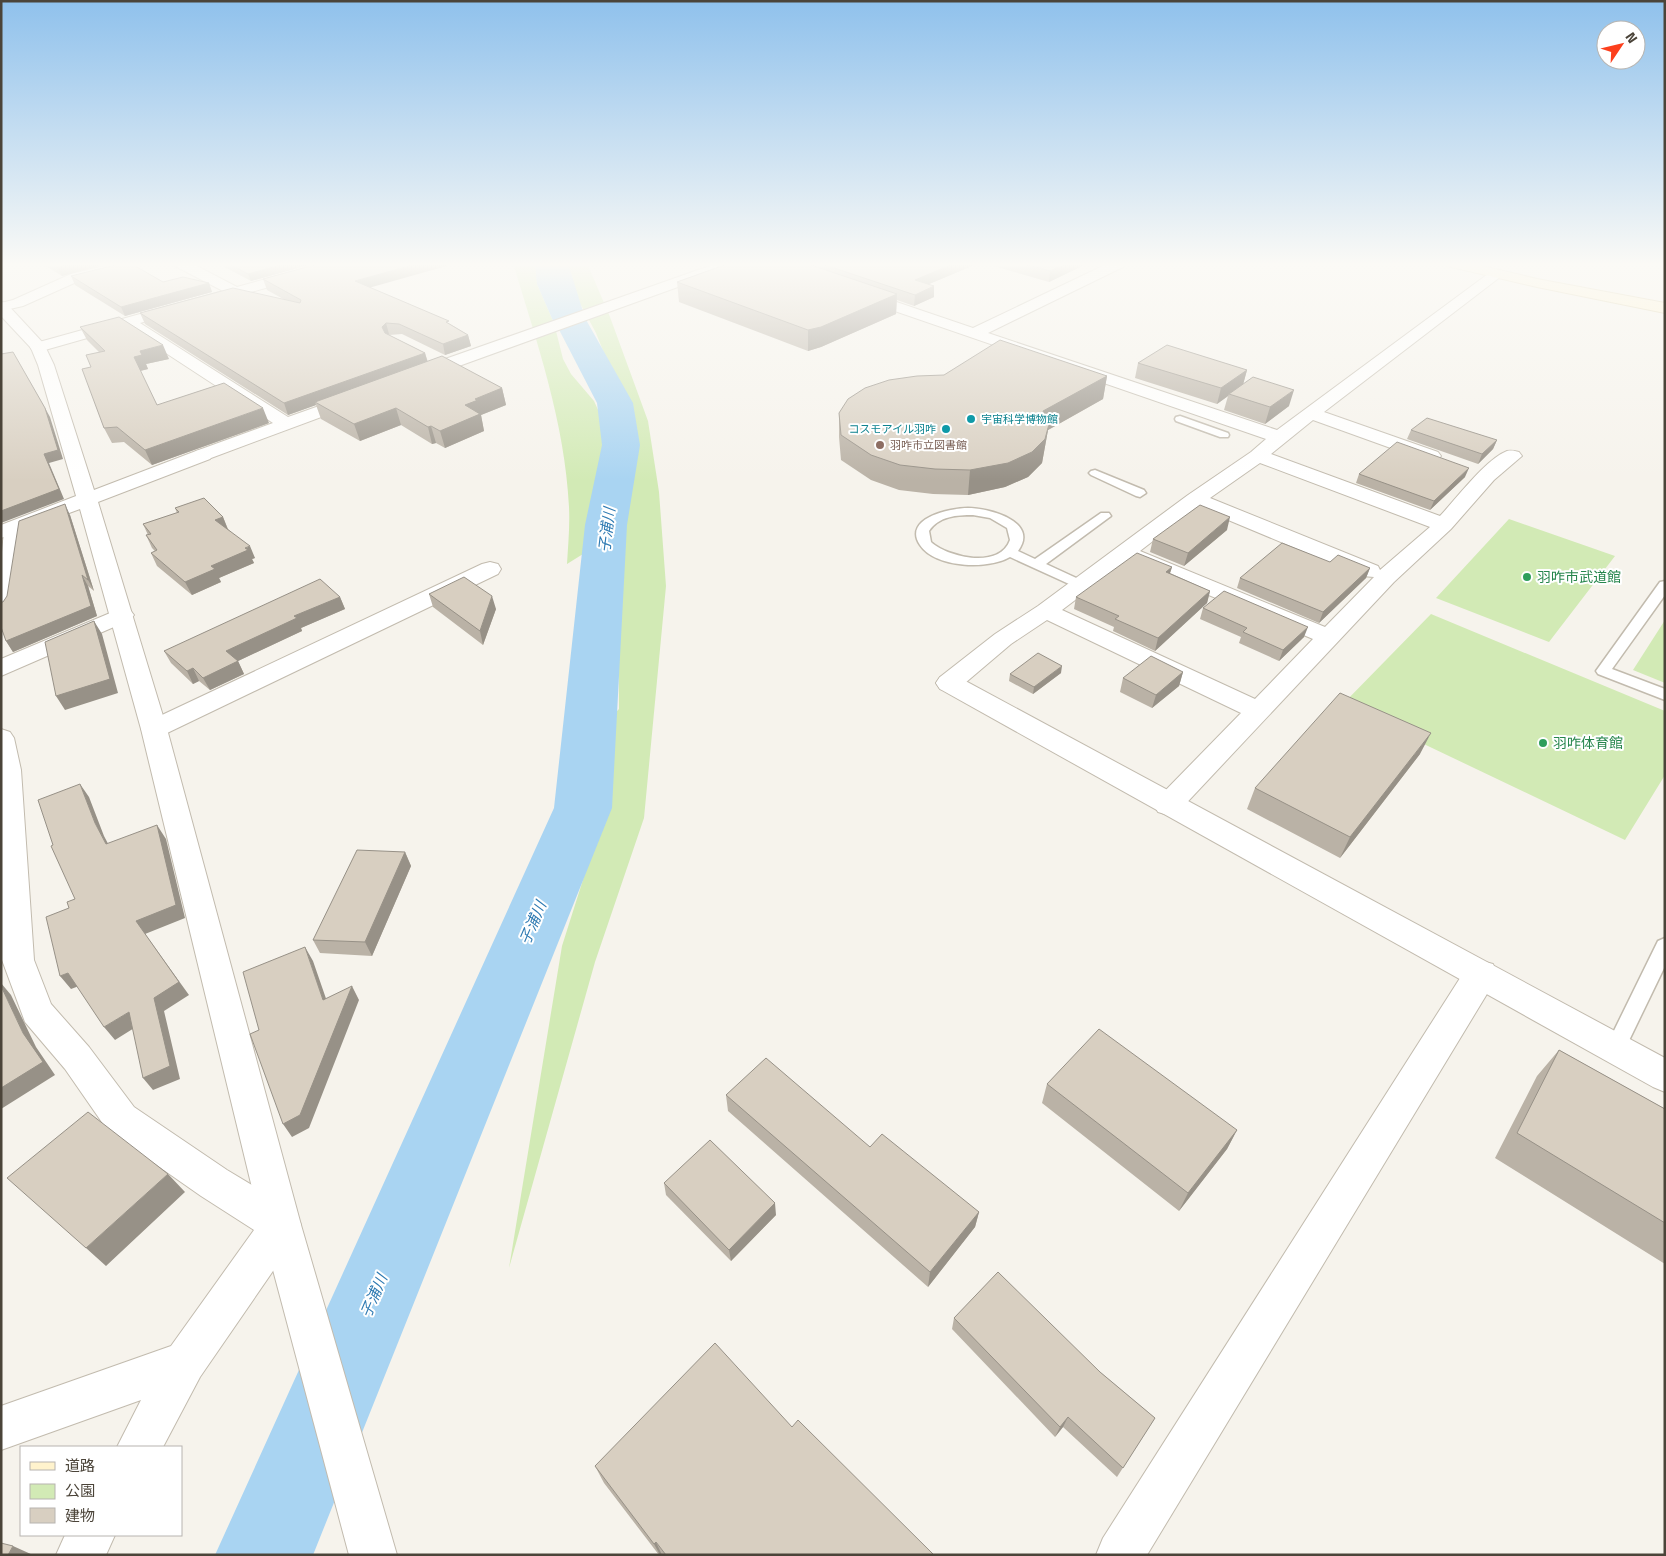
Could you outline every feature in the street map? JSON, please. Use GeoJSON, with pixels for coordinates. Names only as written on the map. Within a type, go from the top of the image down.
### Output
{"type":"FeatureCollection","features":[{"type":"Feature","properties":{"kind":"street"},"geometry":{"type":"LineString","coordinates":[[19,336],[28,350],[46,365],[122,615],[154,728],[281,1225],[373,1555]]}},
{"type":"Feature","properties":{"kind":"street"},"geometry":{"type":"LineString","coordinates":[[28,350],[79,336]]}},
{"type":"Feature","properties":{"kind":"street"},"geometry":{"type":"LineString","coordinates":[[148,336],[287,424]]}},
{"type":"Feature","properties":{"kind":"street"},"geometry":{"type":"LineString","coordinates":[[402,380],[525,336]]}},
{"type":"Feature","properties":{"kind":"street"},"geometry":{"type":"LineString","coordinates":[[983,336],[1279,437]]}},
{"type":"Feature","properties":{"kind":"street"},"geometry":{"type":"LineString","coordinates":[[1416,336],[1279,437],[1258,456],[1195,499],[1046,611],[1003,639],[949,683],[1168,805],[1665,1076]]}},
{"type":"Feature","properties":{"kind":"street"},"geometry":{"type":"LineString","coordinates":[[430,356],[447,364]]}},
{"type":"Feature","properties":{"kind":"street"},"geometry":{"type":"LineString","coordinates":[[1,606],[8,529],[367,394]]}},
{"type":"Feature","properties":{"kind":"street"},"geometry":{"type":"LineString","coordinates":[[1312,414],[1450,463]]}},
{"type":"Feature","properties":{"kind":"street"},"geometry":{"type":"LineString","coordinates":[[1258,456],[1444,525]]}},
{"type":"Feature","properties":{"kind":"street"},"geometry":{"type":"LineString","coordinates":[[1168,805],[1386,577],[1444,525],[1478,472],[1512,456]]}},
{"type":"Feature","properties":{"kind":"street"},"geometry":{"type":"LineString","coordinates":[[1195,499],[1386,577]]}},
{"type":"Feature","properties":{"kind":"street"},"geometry":{"type":"LineString","coordinates":[[1125,551],[1328,637]]}},
{"type":"Feature","properties":{"kind":"street"},"geometry":{"type":"LineString","coordinates":[[154,728],[490,569]]}},
{"type":"Feature","properties":{"kind":"street"},"geometry":{"type":"LineString","coordinates":[[1046,611],[1259,711]]}},
{"type":"Feature","properties":{"kind":"street"},"geometry":{"type":"LineString","coordinates":[[1,668],[122,615]]}},
{"type":"Feature","properties":{"kind":"street"},"geometry":{"type":"LineString","coordinates":[[1,738],[7,770],[18,960],[37,1012],[77,1058],[121,1118],[214,1182],[281,1225]]}},
{"type":"Feature","properties":{"kind":"street"},"geometry":{"type":"LineString","coordinates":[[1120,1555],[1481,974]]}},
{"type":"Feature","properties":{"kind":"street"},"geometry":{"type":"LineString","coordinates":[[139,1446],[185,1362],[281,1225]]}},
{"type":"Feature","properties":{"kind":"street"},"geometry":{"type":"LineString","coordinates":[[1,1428],[185,1362]]}},
{"type":"Feature","properties":{"kind":"street"},"geometry":{"type":"LineString","coordinates":[[80,1555],[90,1536]]}},
{"type":"Feature","properties":{"kind":"lane"},"geometry":{"type":"LineString","coordinates":[[1180,419],[1224,435]]}},
{"type":"Feature","properties":{"kind":"lane"},"geometry":{"type":"LineString","coordinates":[[1095,474],[1140,493]]}},
{"type":"Feature","properties":{"kind":"lane"},"geometry":{"type":"LineString","coordinates":[[952,512],[980,512],[1000,518],[1014,528],[1018,537],[1016,545],[1010,552],[996,559],[977,562],[956,560],[935,551],[923,539],[923,532],[925,525],[941,515],[952,512]]}},
{"type":"Feature","properties":{"kind":"lane"},"geometry":{"type":"LineString","coordinates":[[1036,564],[1105,516]]}},
{"type":"Feature","properties":{"kind":"lane"},"geometry":{"type":"LineString","coordinates":[[1010,552],[1080,585]]}},
{"type":"Feature","properties":{"kind":"lane"},"geometry":{"type":"LineString","coordinates":[[1665,585],[1659,604],[1603,671],[1665,695]]}},
{"type":"Feature","properties":{"kind":"lane"},"geometry":{"type":"LineString","coordinates":[[1615,1049],[1665,946]]}},
{"type":"Feature","properties":{"kind":"green space"},"geometry":{"type":"Polygon","coordinates":[[[535,336],[557,336],[563,359],[571,374],[594,401],[604,423],[607,447],[593,502],[583,554],[567,564],[569,507],[566,476],[556,414],[535,336]]]}},
{"type":"Feature","properties":{"kind":"green space"},"geometry":{"type":"Polygon","coordinates":[[[597,336],[617,336],[648,421],[659,492],[666,586],[644,818],[595,962],[509,1268],[562,946],[607,804],[597,791],[607,722],[619,709],[618,519],[629,499],[626,488],[632,436],[616,383],[597,336]]]}},
{"type":"Feature","properties":{"kind":"green space","name":"羽咋市武道館"},"geometry":{"type":"Polygon","coordinates":[[[1509,519],[1615,556],[1549,642],[1436,598],[1509,519]]]}},
{"type":"Feature","properties":{"kind":"green space","name":"羽咋体育館"},"geometry":{"type":"Polygon","coordinates":[[[1431,614],[1665,711],[1665,775],[1625,840],[1342,705],[1431,614]]]}},
{"type":"Feature","properties":{"kind":"green space"},"geometry":{"type":"Polygon","coordinates":[[[1665,620],[1665,683],[1633,670],[1665,620]]]}},
{"type":"Feature","properties":{"kind":"building"},"geometry":{"type":"Polygon","coordinates":[[[89,336],[148,336],[163,345],[140,351],[142,355],[134,357],[157,405],[224,383],[263,408],[145,450],[117,427],[104,428],[82,369],[91,367],[86,355],[105,351],[89,336]]]}},
{"type":"Feature","properties":{"kind":"building"},"geometry":{"type":"Polygon","coordinates":[[[176,336],[390,336],[425,353],[284,403],[176,336]]]}},
{"type":"Feature","properties":{"kind":"building"},"geometry":{"type":"Polygon","coordinates":[[[425,336],[466,336],[443,344],[425,336]]]}},
{"type":"Feature","properties":{"kind":"building","name":"コスモアイル羽咋"},"geometry":{"type":"Polygon","coordinates":[[[1000,340],[1107,376],[1043,411],[1049,424],[1045,439],[1032,452],[1008,463],[970,470],[900,465],[871,455],[841,435],[839,413],[848,399],[865,388],[889,380],[944,375],[1000,340]]]}},
{"type":"Feature","properties":{"kind":"building"},"geometry":{"type":"Polygon","coordinates":[[[1167,345],[1247,370],[1221,388],[1138,363],[1167,345]]]}},
{"type":"Feature","properties":{"kind":"building"},"geometry":{"type":"Polygon","coordinates":[[[13,352],[45,408],[58,450],[44,454],[59,489],[1,511],[1,354],[13,352]]]}},
{"type":"Feature","properties":{"kind":"building"},"geometry":{"type":"Polygon","coordinates":[[[442,356],[502,388],[465,405],[480,414],[440,431],[431,426],[428,427],[396,408],[354,424],[315,402],[442,356]]]}},
{"type":"Feature","properties":{"kind":"building"},"geometry":{"type":"Polygon","coordinates":[[[1253,377],[1294,390],[1270,407],[1229,394],[1253,377]]]}},
{"type":"Feature","properties":{"kind":"building"},"geometry":{"type":"Polygon","coordinates":[[[1427,418],[1497,440],[1482,454],[1411,430],[1427,418]]]}},
{"type":"Feature","properties":{"kind":"building"},"geometry":{"type":"Polygon","coordinates":[[[1397,442],[1469,468],[1434,501],[1359,474],[1397,442]]]}},
{"type":"Feature","properties":{"kind":"building"},"geometry":{"type":"Polygon","coordinates":[[[204,498],[223,517],[215,520],[250,546],[245,548],[248,550],[211,566],[215,569],[185,582],[151,553],[157,550],[146,535],[151,534],[143,524],[179,512],[175,508],[204,498]]]}},
{"type":"Feature","properties":{"kind":"building"},"geometry":{"type":"Polygon","coordinates":[[[65,504],[88,580],[82,575],[91,606],[6,641],[1,627],[1,602],[7,596],[19,521],[65,504]]]}},
{"type":"Feature","properties":{"kind":"building"},"geometry":{"type":"Polygon","coordinates":[[[1200,505],[1230,517],[1188,553],[1153,539],[1200,505]]]}},
{"type":"Feature","properties":{"kind":"building"},"geometry":{"type":"Polygon","coordinates":[[[1282,543],[1330,562],[1338,555],[1370,568],[1323,612],[1240,578],[1282,543]]]}},
{"type":"Feature","properties":{"kind":"building"},"geometry":{"type":"Polygon","coordinates":[[[1137,553],[1172,567],[1166,572],[1210,591],[1158,638],[1115,619],[1119,616],[1076,597],[1137,553]]]}},
{"type":"Feature","properties":{"kind":"building"},"geometry":{"type":"Polygon","coordinates":[[[464,577],[492,596],[480,631],[429,594],[464,577]]]}},
{"type":"Feature","properties":{"kind":"building"},"geometry":{"type":"Polygon","coordinates":[[[320,579],[340,597],[294,616],[297,618],[226,651],[238,661],[203,678],[193,668],[187,671],[164,651],[320,579]]]}},
{"type":"Feature","properties":{"kind":"building"},"geometry":{"type":"Polygon","coordinates":[[[1224,591],[1308,627],[1283,650],[1243,632],[1247,628],[1203,608],[1224,591]]]}},
{"type":"Feature","properties":{"kind":"building"},"geometry":{"type":"Polygon","coordinates":[[[94,621],[110,679],[56,696],[45,642],[94,621]]]}},
{"type":"Feature","properties":{"kind":"building"},"geometry":{"type":"Polygon","coordinates":[[[1038,653],[1062,666],[1034,687],[1010,674],[1038,653]]]}},
{"type":"Feature","properties":{"kind":"building"},"geometry":{"type":"Polygon","coordinates":[[[1151,656],[1183,672],[1156,695],[1123,678],[1151,656]]]}},
{"type":"Feature","properties":{"kind":"building"},"geometry":{"type":"Polygon","coordinates":[[[1340,693],[1431,733],[1350,837],[1255,788],[1340,693]]]}},
{"type":"Feature","properties":{"kind":"building"},"geometry":{"type":"Polygon","coordinates":[[[80,784],[95,823],[106,844],[157,825],[176,905],[136,921],[179,982],[154,998],[170,1066],[143,1078],[129,1012],[104,1027],[68,973],[60,976],[46,917],[69,908],[67,902],[75,899],[51,846],[53,845],[38,800],[80,784]]]}},
{"type":"Feature","properties":{"kind":"building"},"geometry":{"type":"Polygon","coordinates":[[[357,850],[405,852],[365,942],[313,940],[357,850]]]}},
{"type":"Feature","properties":{"kind":"building"},"geometry":{"type":"Polygon","coordinates":[[[305,947],[323,1000],[352,986],[300,1115],[283,1124],[250,1034],[259,1030],[243,972],[305,947]]]}},
{"type":"Feature","properties":{"kind":"building"},"geometry":{"type":"Polygon","coordinates":[[[1,986],[23,1033],[43,1062],[1,1088],[1,986]]]}},
{"type":"Feature","properties":{"kind":"building"},"geometry":{"type":"Polygon","coordinates":[[[1099,1029],[1237,1130],[1188,1193],[1047,1084],[1099,1029]]]}},
{"type":"Feature","properties":{"kind":"building"},"geometry":{"type":"Polygon","coordinates":[[[1559,1050],[1665,1109],[1665,1223],[1517,1133],[1559,1050]]]}},
{"type":"Feature","properties":{"kind":"building"},"geometry":{"type":"Polygon","coordinates":[[[766,1058],[870,1147],[882,1134],[979,1212],[930,1272],[726,1095],[766,1058]]]}},
{"type":"Feature","properties":{"kind":"building"},"geometry":{"type":"Polygon","coordinates":[[[88,1112],[168,1174],[86,1248],[7,1178],[88,1112]]]}},
{"type":"Feature","properties":{"kind":"building"},"geometry":{"type":"Polygon","coordinates":[[[710,1140],[775,1203],[729,1250],[664,1183],[710,1140]]]}},
{"type":"Feature","properties":{"kind":"building"},"geometry":{"type":"Polygon","coordinates":[[[998,1272],[1100,1372],[1155,1418],[1123,1468],[1068,1417],[1060,1427],[954,1318],[998,1272]]]}},
{"type":"Feature","properties":{"kind":"building"},"geometry":{"type":"Polygon","coordinates":[[[715,1343],[792,1427],[798,1420],[934,1555],[666,1555],[656,1542],[654,1544],[595,1466],[715,1343]]]}},
{"type":"Feature","properties":{"kind":"building"},"geometry":{"type":"Polygon","coordinates":[[[1,1543],[13,1546],[8,1555],[1,1555],[1,1543]]]}},
{"type":"Feature","properties":{"kind":"waterway","name":"子浦川"},"geometry":{"type":"LineString","coordinates":[[264,1555],[583,808],[606,525],[621,445],[615,403],[579,336]]}},
{"type":"Feature","properties":{"kind":"place","name":"宇宙科学博物館"},"geometry":{"type":"Point","coordinates":[971,419]}},
{"type":"Feature","properties":{"kind":"place","name":"コスモアイル羽咋"},"geometry":{"type":"Point","coordinates":[946,429]}},
{"type":"Feature","properties":{"kind":"place","name":"羽咋市立図書館"},"geometry":{"type":"Point","coordinates":[880,445]}},
{"type":"Feature","properties":{"kind":"place","name":"羽咋市武道館"},"geometry":{"type":"Point","coordinates":[1527,577]}},
{"type":"Feature","properties":{"kind":"place","name":"羽咋体育館"},"geometry":{"type":"Point","coordinates":[1543,743]}}]}
